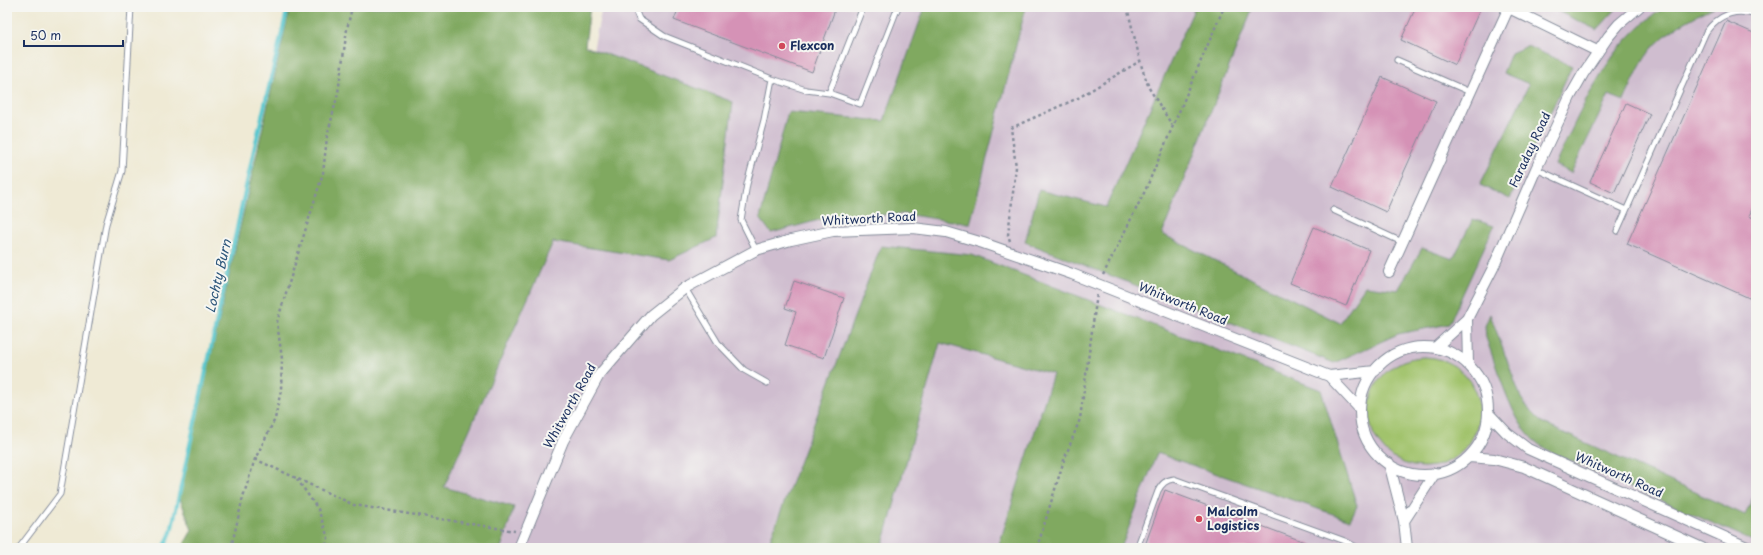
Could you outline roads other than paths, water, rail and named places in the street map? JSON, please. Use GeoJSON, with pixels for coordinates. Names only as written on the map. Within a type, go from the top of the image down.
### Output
{"type":"FeatureCollection","features":[{"type":"Feature","properties":{"kind":"street"},"geometry":{"type":"LineString","coordinates":[[1389,272],[1509,7],[1597,51]]}},
{"type":"Feature","properties":{"kind":"street","name":"Faraday Road"},"geometry":{"type":"LineString","coordinates":[[1436,348],[1468,319],[1493,268],[1536,169],[1570,97],[1597,51],[1619,24],[1639,7]]}},
{"type":"Feature","properties":{"kind":"street","name":"Whitworth Road"},"geometry":{"type":"LineString","coordinates":[[519,548],[563,441],[599,375],[651,315],[685,288],[756,250],[791,240],[833,231],[913,228],[946,232],[1015,254],[1329,376],[1359,408]]}},
{"type":"Feature","properties":{"kind":"street","name":"Faraday Road"},"geometry":{"type":"LineString","coordinates":[[1468,319],[1468,365]]}},
{"type":"Feature","properties":{"kind":"street"},"geometry":{"type":"LineString","coordinates":[[1414,348],[1436,348],[1451,353],[1468,365],[1480,378],[1488,413],[1485,429],[1478,445],[1469,457],[1455,466],[1435,473],[1421,474],[1403,471],[1380,458],[1368,447],[1361,429],[1359,408],[1363,389],[1375,371],[1393,355],[1414,348]]}},
{"type":"Feature","properties":{"kind":"street","name":"Whitworth Road"},"geometry":{"type":"LineString","coordinates":[[1329,376],[1375,371]]}},
{"type":"Feature","properties":{"kind":"street","name":"Whitworth Road"},"geometry":{"type":"LineString","coordinates":[[1488,413],[1507,433],[1528,449],[1748,548]]}},
{"type":"Feature","properties":{"kind":"street"},"geometry":{"type":"LineString","coordinates":[[1469,457],[1494,459],[1524,466],[1702,548]]}},
{"type":"Feature","properties":{"kind":"street"},"geometry":{"type":"LineString","coordinates":[[1389,463],[1404,521],[1407,548]]}},
{"type":"Feature","properties":{"kind":"street"},"geometry":{"type":"LineString","coordinates":[[1404,521],[1435,473]]}},
{"type":"Feature","properties":{"kind":"lane"},"geometry":{"type":"LineString","coordinates":[[19,548],[60,494],[106,224],[122,171],[131,7]]}},
{"type":"Feature","properties":{"kind":"lane"},"geometry":{"type":"LineString","coordinates":[[634,7],[639,19],[664,36],[772,79],[806,90],[829,93],[860,104],[898,7]]}},
{"type":"Feature","properties":{"kind":"lane"},"geometry":{"type":"LineString","coordinates":[[829,93],[863,7]]}},
{"type":"Feature","properties":{"kind":"lane"},"geometry":{"type":"LineString","coordinates":[[1617,231],[1706,32],[1719,17],[1726,14],[1744,12],[1756,15]]}},
{"type":"Feature","properties":{"kind":"lane"},"geometry":{"type":"LineString","coordinates":[[1397,60],[1470,92]]}},
{"type":"Feature","properties":{"kind":"lane"},"geometry":{"type":"LineString","coordinates":[[756,250],[741,220],[747,184],[764,120],[772,79]]}},
{"type":"Feature","properties":{"kind":"lane"},"geometry":{"type":"LineString","coordinates":[[1536,169],[1626,210]]}},
{"type":"Feature","properties":{"kind":"lane"},"geometry":{"type":"LineString","coordinates":[[1333,210],[1402,242]]}},
{"type":"Feature","properties":{"kind":"lane"},"geometry":{"type":"LineString","coordinates":[[685,288],[718,342],[744,370],[767,383]]}},
{"type":"Feature","properties":{"kind":"lane"},"geometry":{"type":"LineString","coordinates":[[1137,548],[1161,484],[1167,480],[1174,479],[1345,541],[1358,548]]}},
{"type":"Feature","properties":{"kind":"waterway","name":"Lochty Burn"},"geometry":{"type":"LineString","coordinates":[[164,548],[171,532],[254,150],[288,7]]}},
{"type":"Feature","properties":{"kind":"place","name":"Flexcon"},"geometry":{"type":"Point","coordinates":[782,46]}},
{"type":"Feature","properties":{"kind":"place","name":"Malcolm Logistics"},"geometry":{"type":"Point","coordinates":[1199,519]}}]}
